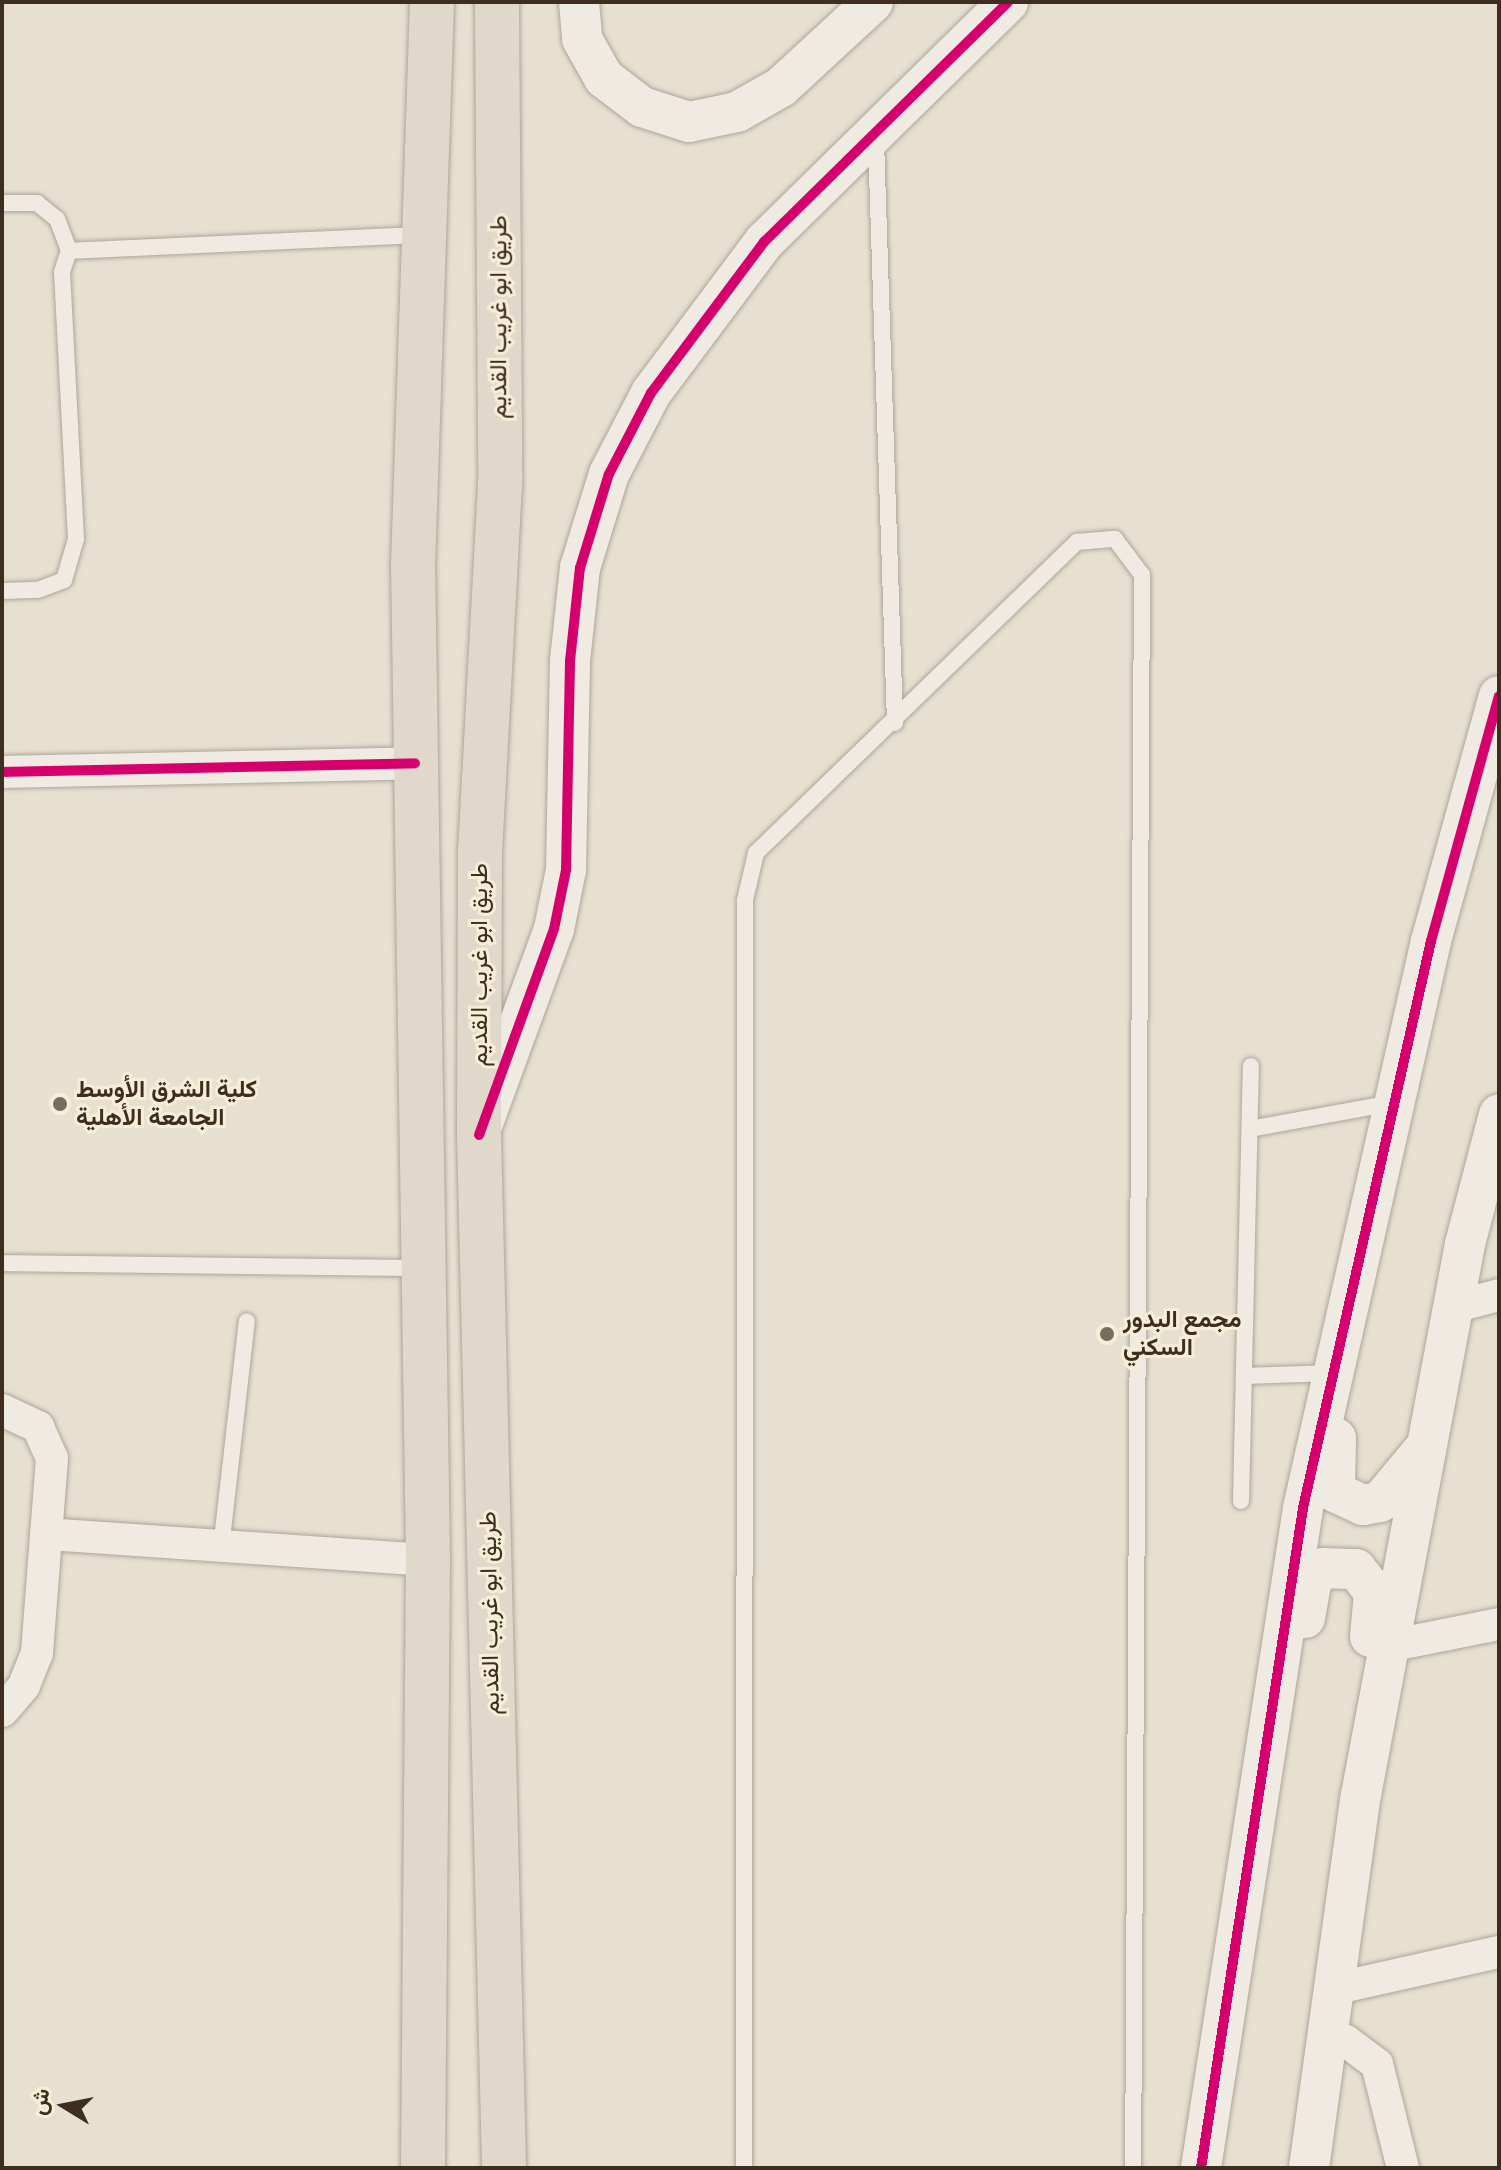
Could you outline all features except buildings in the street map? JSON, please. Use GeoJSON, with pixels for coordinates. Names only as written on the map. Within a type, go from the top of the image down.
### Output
{"type":"FeatureCollection","features":[{"type":"Feature","properties":{"kind":"highway"},"geometry":{"type":"LineString","coordinates":[[423,2168],[426,2100],[428,1560],[415,763],[432,2]]}},
{"type":"Feature","properties":{"kind":"highway","name":"طريق ابو غريب القديم"},"geometry":{"type":"LineString","coordinates":[[497,2],[500,484],[480,849],[479,1135],[504,2168]]}},
{"type":"Feature","properties":{"kind":"highway"},"geometry":{"type":"LineString","coordinates":[[402,2168],[426,2100]]}},
{"type":"Feature","properties":{"kind":"street"},"geometry":{"type":"LineString","coordinates":[[579,2],[582,39],[604,78],[642,107],[689,122],[737,112],[781,87],[873,2]]}},
{"type":"Feature","properties":{"kind":"street"},"geometry":{"type":"LineString","coordinates":[[479,1135],[554,929],[566,870],[570,661],[580,568],[609,474],[651,393],[703,315],[764,242],[1008,2]]}},
{"type":"Feature","properties":{"kind":"street"},"geometry":{"type":"LineString","coordinates":[[1201,2168],[1303,1508],[1392,1103],[1499,696]]}},
{"type":"Feature","properties":{"kind":"street"},"geometry":{"type":"LineString","coordinates":[[2,772],[415,763]]}},
{"type":"Feature","properties":{"kind":"street"},"geometry":{"type":"LineString","coordinates":[[1404,1057],[1385,1221],[1332,1461],[1335,1492],[1347,1501],[1380,1502],[1428,1444]]}},
{"type":"Feature","properties":{"kind":"street"},"geometry":{"type":"LineString","coordinates":[[1309,2168],[1333,1989],[1389,1646],[1453,1307],[1499,1114]]}},
{"type":"Feature","properties":{"kind":"street"},"geometry":{"type":"LineString","coordinates":[[1453,1307],[1499,1295]]}},
{"type":"Feature","properties":{"kind":"street"},"geometry":{"type":"LineString","coordinates":[[2,1410],[25,1417],[50,1447],[37,1653],[24,1686],[2,1711]]}},
{"type":"Feature","properties":{"kind":"street"},"geometry":{"type":"LineString","coordinates":[[46,1534],[428,1560]]}},
{"type":"Feature","properties":{"kind":"street"},"geometry":{"type":"LineString","coordinates":[[1238,1936],[1276,1804],[1312,1580],[1339,1564],[1369,1578],[1374,1592],[1345,1804],[1341,1939]]}},
{"type":"Feature","properties":{"kind":"street"},"geometry":{"type":"LineString","coordinates":[[1389,1646],[1499,1624]]}},
{"type":"Feature","properties":{"kind":"street"},"geometry":{"type":"LineString","coordinates":[[1333,1989],[1499,1952]]}},
{"type":"Feature","properties":{"kind":"street"},"geometry":{"type":"LineString","coordinates":[[1326,2041],[1346,2041],[1377,2064],[1403,2168]]}},
{"type":"Feature","properties":{"kind":"lane"},"geometry":{"type":"LineString","coordinates":[[876,132],[895,723]]}},
{"type":"Feature","properties":{"kind":"lane"},"geometry":{"type":"LineString","coordinates":[[2,203],[37,203],[57,219],[69,251],[62,272],[76,539],[64,580],[2,591]]}},
{"type":"Feature","properties":{"kind":"lane"},"geometry":{"type":"LineString","coordinates":[[69,251],[425,234]]}},
{"type":"Feature","properties":{"kind":"lane"},"geometry":{"type":"LineString","coordinates":[[744,2168],[745,900],[756,853],[895,723],[1077,542],[1115,539],[1142,575],[1133,2168]]}},
{"type":"Feature","properties":{"kind":"lane"},"geometry":{"type":"LineString","coordinates":[[1241,1501],[1251,1066]]}},
{"type":"Feature","properties":{"kind":"lane"},"geometry":{"type":"LineString","coordinates":[[1250,1129],[1392,1103]]}},
{"type":"Feature","properties":{"kind":"lane"},"geometry":{"type":"LineString","coordinates":[[2,1263],[424,1268]]}},
{"type":"Feature","properties":{"kind":"lane"},"geometry":{"type":"LineString","coordinates":[[221,1548],[247,1321]]}},
{"type":"Feature","properties":{"kind":"lane"},"geometry":{"type":"LineString","coordinates":[[1244,1376],[1332,1373]]}},
{"type":"Feature","properties":{"kind":"cycle path"},"geometry":{"type":"LineString","coordinates":[[479,1135],[554,929],[566,870],[570,661],[580,568],[609,474],[651,393],[764,242],[1008,2]]}},
{"type":"Feature","properties":{"kind":"cycle path"},"geometry":{"type":"LineString","coordinates":[[1201,2168],[1303,1508],[1431,941],[1499,696]]}},
{"type":"Feature","properties":{"kind":"cycle path"},"geometry":{"type":"LineString","coordinates":[[2,772],[415,763]]}},
{"type":"Feature","properties":{"kind":"place","name":"كلية الشرق الأوسط الجامعة الأهلية"},"geometry":{"type":"Point","coordinates":[60,1104]}},
{"type":"Feature","properties":{"kind":"place","name":"مجمع البدور السكني"},"geometry":{"type":"Point","coordinates":[1107,1334]}}]}
